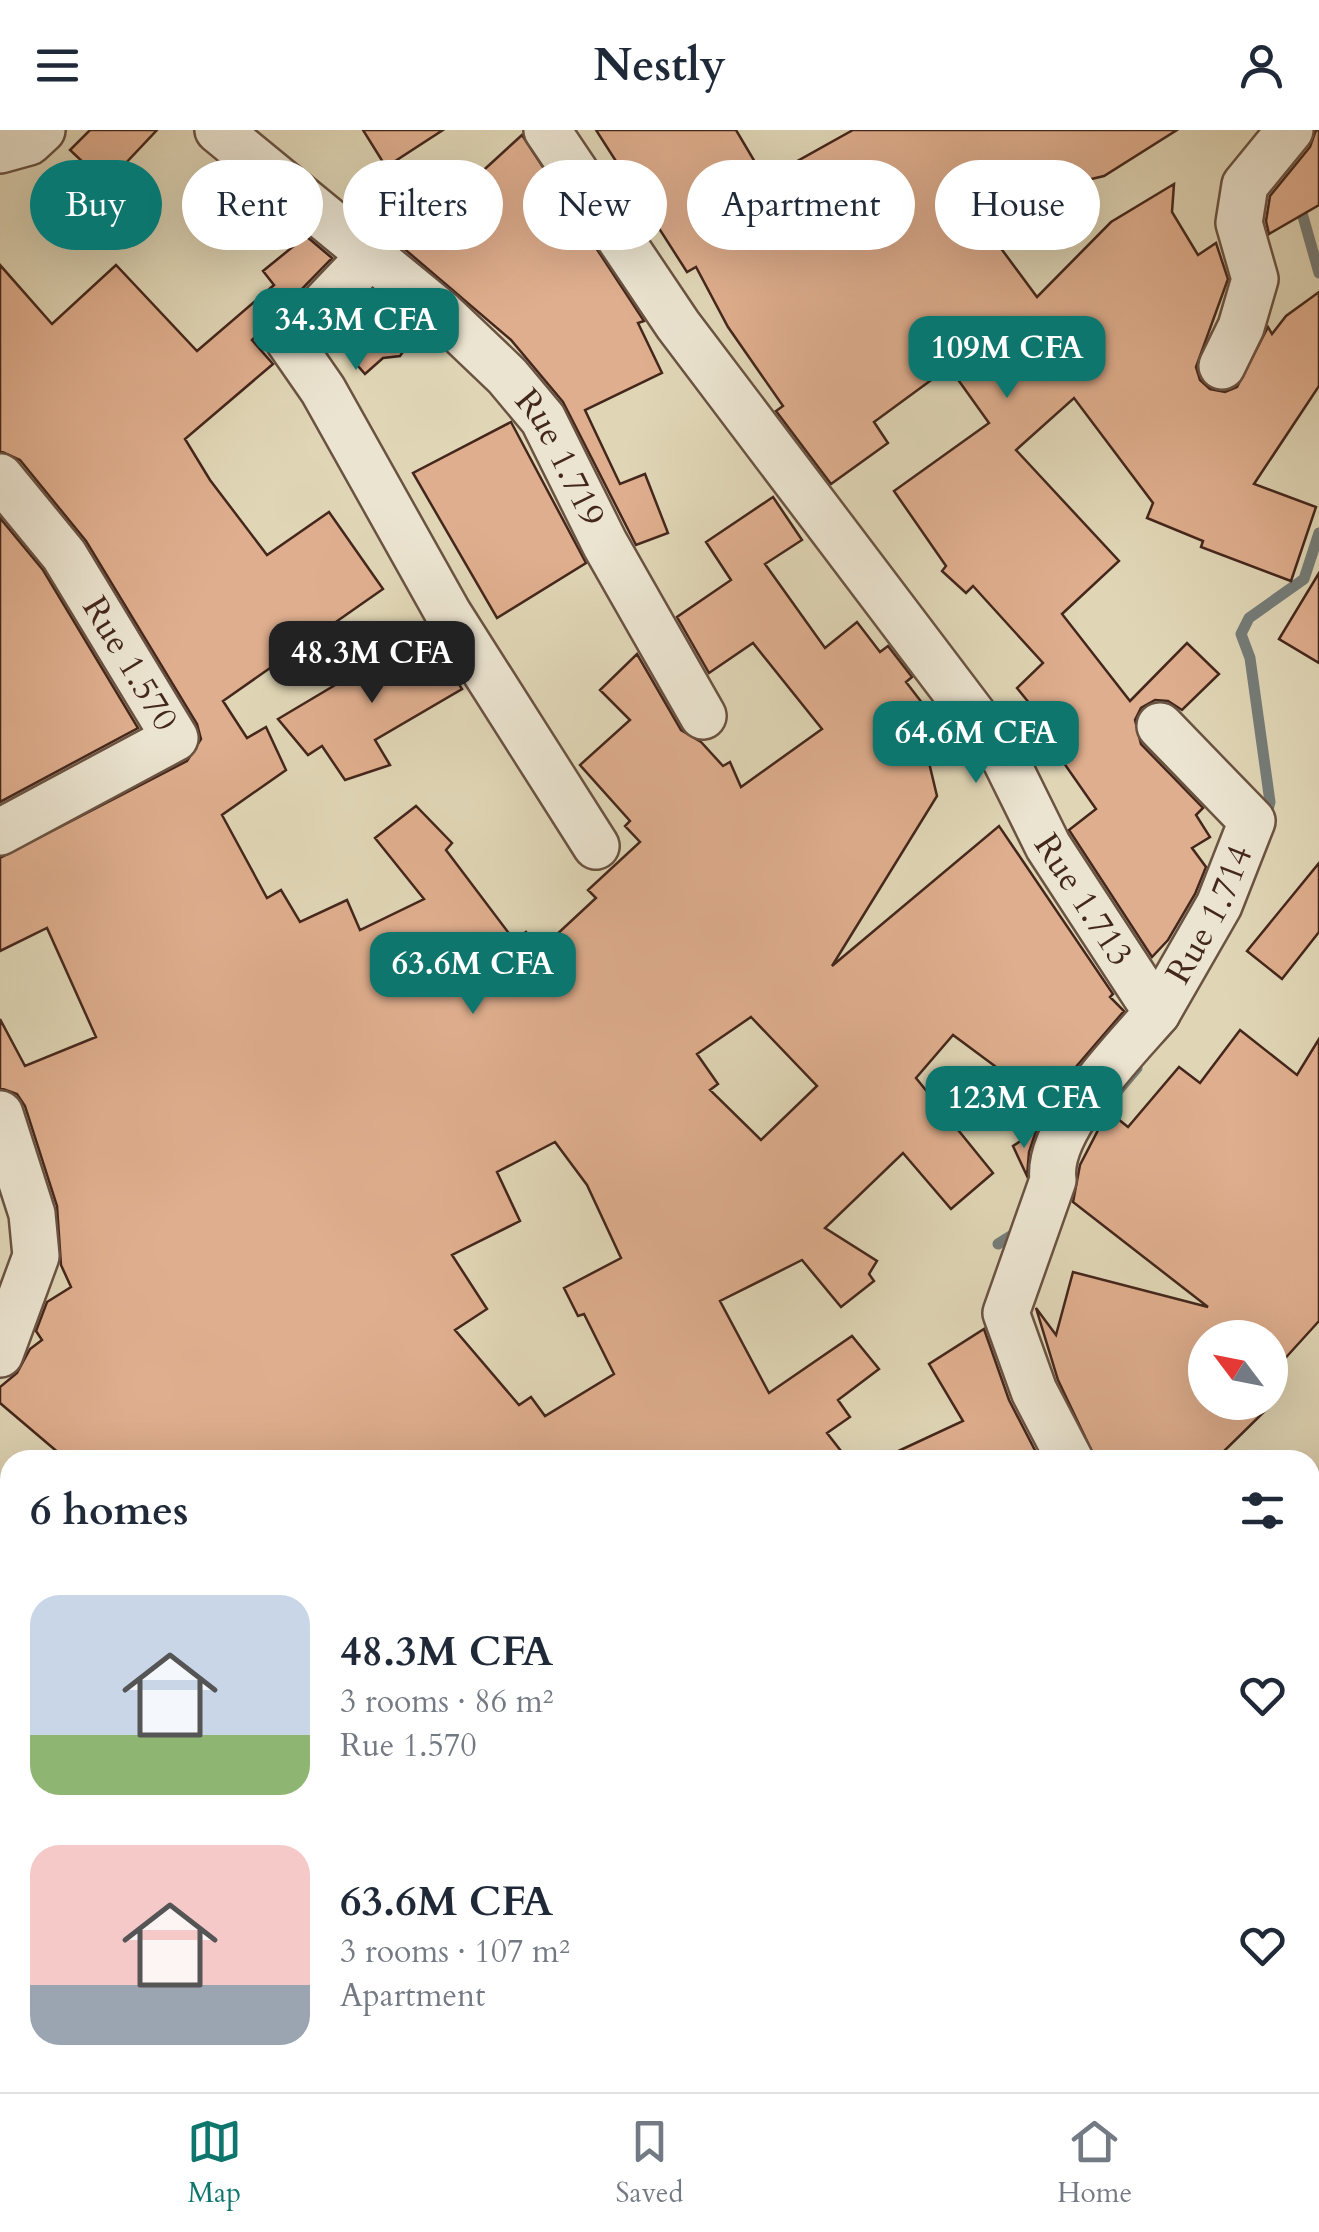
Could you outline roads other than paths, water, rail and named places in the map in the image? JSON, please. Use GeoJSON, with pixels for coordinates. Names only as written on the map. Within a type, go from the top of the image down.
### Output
{"type":"FeatureCollection","features":[{"type":"Feature","properties":{"kind":"street"},"geometry":{"type":"LineString","coordinates":[[0,150],[30,142],[42,130]]}},
{"type":"Feature","properties":{"kind":"street","name":"Rue 1.719"},"geometry":{"type":"LineString","coordinates":[[218,130],[371,255],[494,363],[543,419],[605,544],[703,716]]}},
{"type":"Feature","properties":{"kind":"street","name":"Rue 1.713"},"geometry":{"type":"LineString","coordinates":[[547,130],[678,325],[1002,753],[1048,846],[1157,1013]]}},
{"type":"Feature","properties":{"kind":"street"},"geometry":{"type":"LineString","coordinates":[[1222,366],[1242,327],[1255,279],[1240,223],[1245,185],[1290,130]]}},
{"type":"Feature","properties":{"kind":"street"},"geometry":{"type":"LineString","coordinates":[[371,255],[288,341],[322,390],[512,719],[596,846]]}},
{"type":"Feature","properties":{"kind":"street","name":"Rue 1.570"},"geometry":{"type":"LineString","coordinates":[[0,476],[64,555],[175,738],[0,832]]}},
{"type":"Feature","properties":{"kind":"street","name":"Rue 1.714"},"geometry":{"type":"LineString","coordinates":[[1157,1013],[1219,905],[1252,820],[1160,726]]}},
{"type":"Feature","properties":{"kind":"street"},"geometry":{"type":"LineString","coordinates":[[1065,1450],[1034,1391],[1006,1313],[1052,1180],[1050,1161],[1091,1091],[1157,1013]]}},
{"type":"Feature","properties":{"kind":"street"},"geometry":{"type":"LineString","coordinates":[[0,1114],[32,1214],[36,1256],[0,1354]]}},
{"type":"Feature","properties":{"kind":"waterway"},"geometry":{"type":"LineString","coordinates":[[1302,213],[1319,273]]}},
{"type":"Feature","properties":{"kind":"waterway"},"geometry":{"type":"LineString","coordinates":[[1266,817],[1270,802],[1250,658],[1241,634],[1249,618],[1304,579],[1319,533]]}},
{"type":"Feature","properties":{"kind":"waterway"},"geometry":{"type":"LineString","coordinates":[[1088,1126],[1137,1068]]}},
{"type":"Feature","properties":{"kind":"waterway"},"geometry":{"type":"LineString","coordinates":[[998,1244],[1022,1229]]}}]}
